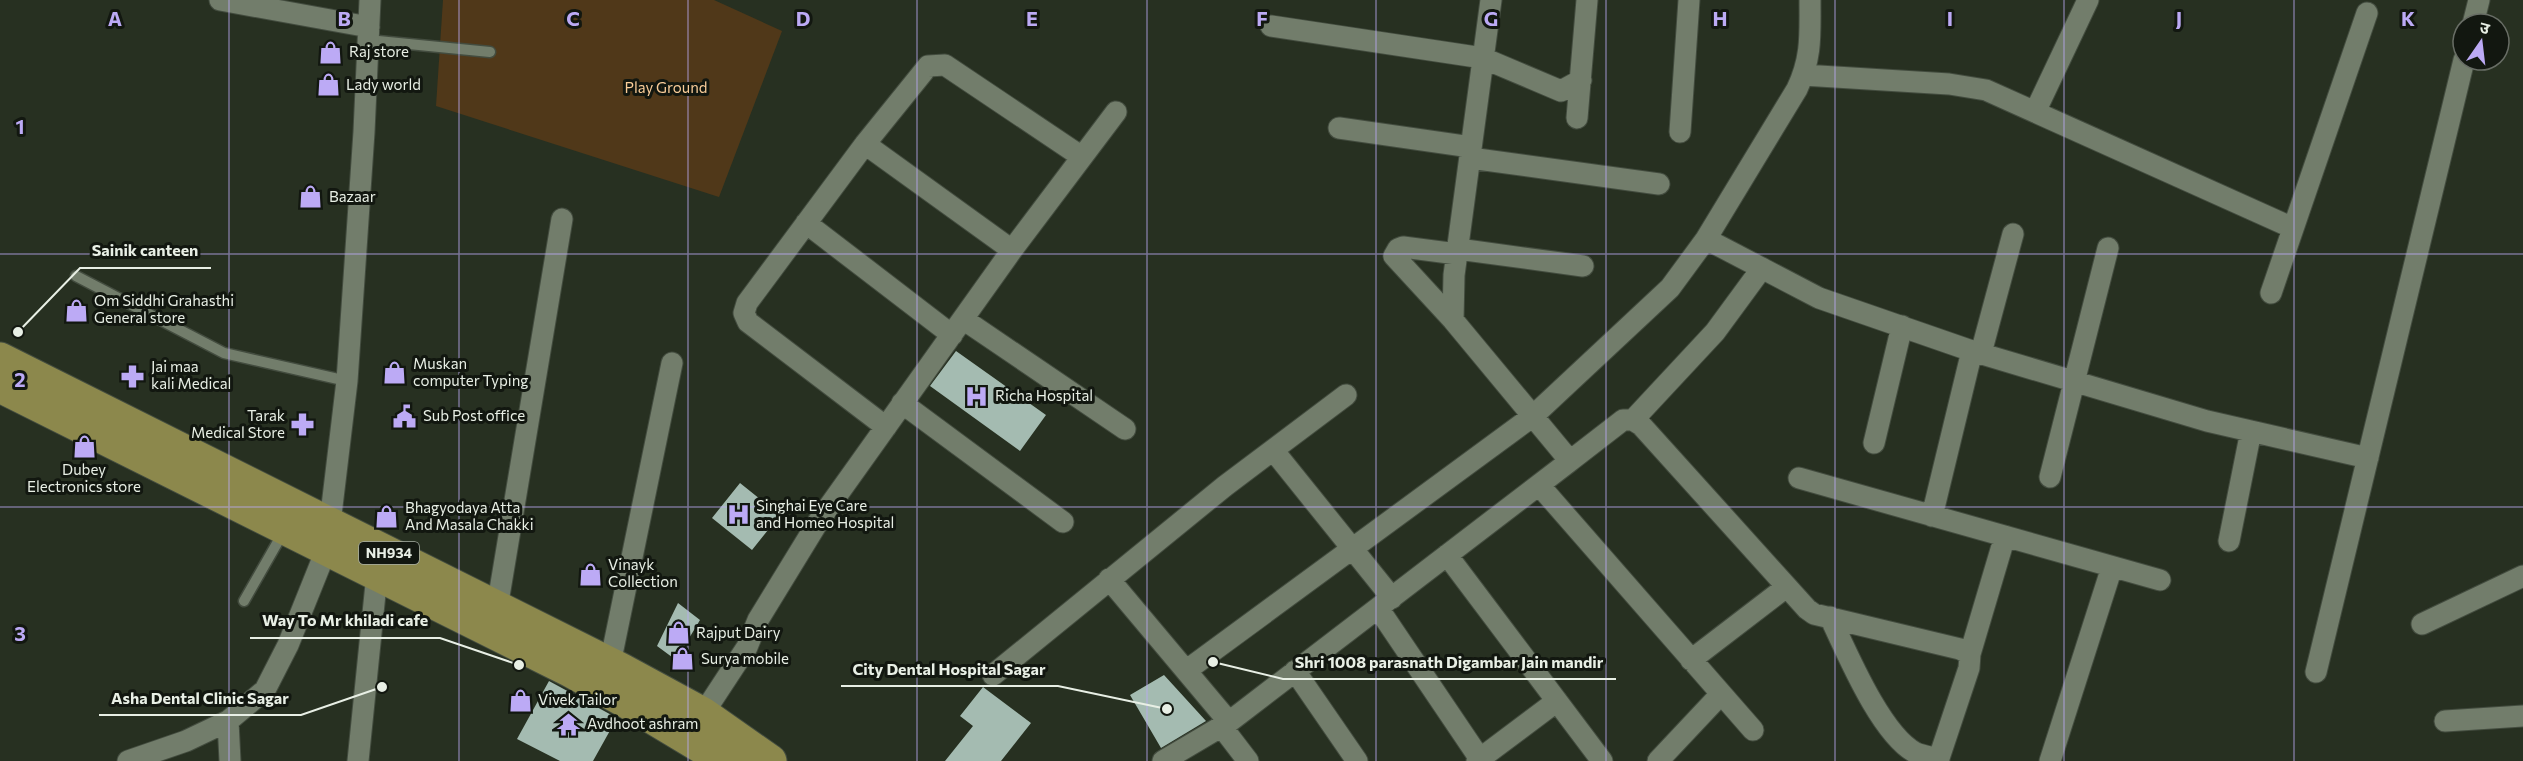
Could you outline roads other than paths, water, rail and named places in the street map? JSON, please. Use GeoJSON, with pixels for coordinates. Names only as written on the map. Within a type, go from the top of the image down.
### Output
{"type":"FeatureCollection","features":[{"type":"Feature","properties":{"kind":"highway","name":"NH934"},"geometry":{"type":"LineString","coordinates":[[0,359],[329,536],[497,608],[610,664],[703,714],[770,761]]}},
{"type":"Feature","properties":{"kind":"highway","name":"NH934"},"geometry":{"type":"LineString","coordinates":[[0,386],[286,528],[329,536],[377,574],[571,671],[725,761]]}},
{"type":"Feature","properties":{"kind":"street"},"geometry":{"type":"LineString","coordinates":[[220,0],[368,34]]}},
{"type":"Feature","properties":{"kind":"street"},"geometry":{"type":"LineString","coordinates":[[128,761],[184,751],[228,721],[265,690],[276,670],[329,536],[347,381],[370,0]]}},
{"type":"Feature","properties":{"kind":"street"},"geometry":{"type":"LineString","coordinates":[[1453,320],[1458,251],[1491,0]]}},
{"type":"Feature","properties":{"kind":"street"},"geometry":{"type":"LineString","coordinates":[[1577,118],[1587,0]]}},
{"type":"Feature","properties":{"kind":"street"},"geometry":{"type":"LineString","coordinates":[[1680,132],[1689,0]]}},
{"type":"Feature","properties":{"kind":"street"},"geometry":{"type":"LineString","coordinates":[[1187,670],[1533,416],[1670,288],[1706,239],[1803,75],[1810,48],[1810,0]]}},
{"type":"Feature","properties":{"kind":"street"},"geometry":{"type":"LineString","coordinates":[[2035,112],[2088,0]]}},
{"type":"Feature","properties":{"kind":"street"},"geometry":{"type":"LineString","coordinates":[[2271,293],[2367,13]]}},
{"type":"Feature","properties":{"kind":"street"},"geometry":{"type":"LineString","coordinates":[[1271,26],[1483,58],[1561,91],[1581,80]]}},
{"type":"Feature","properties":{"kind":"street"},"geometry":{"type":"LineString","coordinates":[[886,427],[748,322],[744,313],[747,303],[865,144],[928,66],[945,65],[1082,157]]}},
{"type":"Feature","properties":{"kind":"street"},"geometry":{"type":"LineString","coordinates":[[2316,672],[2461,72]]}},
{"type":"Feature","properties":{"kind":"street"},"geometry":{"type":"LineString","coordinates":[[1803,75],[1949,84],[1986,90],[2293,228]]}},
{"type":"Feature","properties":{"kind":"street"},"geometry":{"type":"LineString","coordinates":[[703,714],[747,647],[758,620],[818,522],[1012,250],[1116,112]]}},
{"type":"Feature","properties":{"kind":"street"},"geometry":{"type":"LineString","coordinates":[[1339,128],[1659,184]]}},
{"type":"Feature","properties":{"kind":"street"},"geometry":{"type":"LineString","coordinates":[[865,144],[1012,250]]}},
{"type":"Feature","properties":{"kind":"street"},"geometry":{"type":"LineString","coordinates":[[497,608],[562,219]]}},
{"type":"Feature","properties":{"kind":"street"},"geometry":{"type":"LineString","coordinates":[[806,223],[957,327],[1125,429]]}},
{"type":"Feature","properties":{"kind":"street"},"geometry":{"type":"LineString","coordinates":[[1932,516],[1976,352],[2013,234]]}},
{"type":"Feature","properties":{"kind":"street"},"geometry":{"type":"LineString","coordinates":[[1706,239],[1819,298],[1976,352],[2251,431],[2368,458]]}},
{"type":"Feature","properties":{"kind":"street"},"geometry":{"type":"LineString","coordinates":[[1570,461],[1453,320],[1394,256],[1395,252],[1403,247],[1583,266]]}},
{"type":"Feature","properties":{"kind":"street"},"geometry":{"type":"LineString","coordinates":[[2050,477],[2108,248]]}},
{"type":"Feature","properties":{"kind":"street"},"geometry":{"type":"LineString","coordinates":[[1633,420],[1715,332],[1762,268]]}},
{"type":"Feature","properties":{"kind":"street"},"geometry":{"type":"LineString","coordinates":[[1874,443],[1902,326]]}},
{"type":"Feature","properties":{"kind":"street"},"geometry":{"type":"LineString","coordinates":[[610,664],[672,363]]}},
{"type":"Feature","properties":{"kind":"street"},"geometry":{"type":"LineString","coordinates":[[993,675],[1109,579],[1346,395]]}},
{"type":"Feature","properties":{"kind":"street"},"geometry":{"type":"LineString","coordinates":[[902,403],[1063,522]]}},
{"type":"Feature","properties":{"kind":"street"},"geometry":{"type":"LineString","coordinates":[[1163,761],[1226,725],[1623,420],[1633,420],[1641,425],[1785,588],[1807,609],[1830,617],[1960,649],[1970,654]]}},
{"type":"Feature","properties":{"kind":"street"},"geometry":{"type":"LineString","coordinates":[[2229,541],[2251,431]]}},
{"type":"Feature","properties":{"kind":"street"},"geometry":{"type":"LineString","coordinates":[[1273,450],[1352,549],[1479,760],[1557,701]]}},
{"type":"Feature","properties":{"kind":"street"},"geometry":{"type":"LineString","coordinates":[[1798,478],[2160,580]]}},
{"type":"Feature","properties":{"kind":"street"},"geometry":{"type":"LineString","coordinates":[[1539,485],[1753,730]]}},
{"type":"Feature","properties":{"kind":"street"},"geometry":{"type":"LineString","coordinates":[[1830,617],[1868,698],[1902,742],[1917,753],[1938,760],[1969,668],[1970,654],[2005,536]]}},
{"type":"Feature","properties":{"kind":"street"},"geometry":{"type":"LineString","coordinates":[[1447,555],[1602,761]]}},
{"type":"Feature","properties":{"kind":"street"},"geometry":{"type":"LineString","coordinates":[[2049,761],[2112,567]]}},
{"type":"Feature","properties":{"kind":"street"},"geometry":{"type":"LineString","coordinates":[[358,761],[377,574]]}},
{"type":"Feature","properties":{"kind":"street"},"geometry":{"type":"LineString","coordinates":[[2422,624],[2523,576]]}},
{"type":"Feature","properties":{"kind":"street"},"geometry":{"type":"LineString","coordinates":[[1109,579],[1187,670],[1248,761]]}},
{"type":"Feature","properties":{"kind":"street"},"geometry":{"type":"LineString","coordinates":[[1691,660],[1785,588]]}},
{"type":"Feature","properties":{"kind":"street"},"geometry":{"type":"LineString","coordinates":[[1295,671],[1357,761]]}},
{"type":"Feature","properties":{"kind":"street"},"geometry":{"type":"LineString","coordinates":[[1658,761],[1721,694]]}},
{"type":"Feature","properties":{"kind":"street"},"geometry":{"type":"LineString","coordinates":[[2445,721],[2523,716]]}},
{"type":"Feature","properties":{"kind":"street"},"geometry":{"type":"LineString","coordinates":[[228,721],[231,761]]}},
{"type":"Feature","properties":{"kind":"lane"},"geometry":{"type":"LineString","coordinates":[[368,34],[490,52]]}},
{"type":"Feature","properties":{"kind":"lane"},"geometry":{"type":"LineString","coordinates":[[76,276],[236,358],[347,381]]}},
{"type":"Feature","properties":{"kind":"lane"},"geometry":{"type":"LineString","coordinates":[[244,601],[286,528]]}},
{"type":"Feature","properties":{"kind":"place","name":"Raj store"},"geometry":{"type":"Point","coordinates":[331,52]}},
{"type":"Feature","properties":{"kind":"place","name":"Lady world"},"geometry":{"type":"Point","coordinates":[328,85]}},
{"type":"Feature","properties":{"kind":"place","name":"Bazaar"},"geometry":{"type":"Point","coordinates":[311,197]}},
{"type":"Feature","properties":{"kind":"place","name":"Om Siddhi Grahasthi General store"},"geometry":{"type":"Point","coordinates":[76,310]}},
{"type":"Feature","properties":{"kind":"place","name":"Sainik canteen"},"geometry":{"type":"Point","coordinates":[18,332]}},
{"type":"Feature","properties":{"kind":"place","name":"Muskan computer Typing"},"geometry":{"type":"Point","coordinates":[395,373]}},
{"type":"Feature","properties":{"kind":"place","name":"Jai maa kali Medical"},"geometry":{"type":"Point","coordinates":[133,376]}},
{"type":"Feature","properties":{"kind":"place","name":"Richa Hospital"},"geometry":{"type":"Point","coordinates":[977,396]}},
{"type":"Feature","properties":{"kind":"place","name":"Sub Post office"},"geometry":{"type":"Point","coordinates":[405,416]}},
{"type":"Feature","properties":{"kind":"place","name":"Tarak Medical Store"},"geometry":{"type":"Point","coordinates":[303,425]}},
{"type":"Feature","properties":{"kind":"place","name":"Dubey Electronics store"},"geometry":{"type":"Point","coordinates":[84,446]}},
{"type":"Feature","properties":{"kind":"place","name":"Singhai Eye Care and Homeo Hospital"},"geometry":{"type":"Point","coordinates":[738,515]}},
{"type":"Feature","properties":{"kind":"place","name":"Bhagyodaya Atta And Masala Chakki"},"geometry":{"type":"Point","coordinates":[387,517]}},
{"type":"Feature","properties":{"kind":"place","name":"Vinayk Collection"},"geometry":{"type":"Point","coordinates":[590,574]}},
{"type":"Feature","properties":{"kind":"place","name":"Rajput Dairy"},"geometry":{"type":"Point","coordinates":[678,633]}},
{"type":"Feature","properties":{"kind":"place","name":"Surya mobile"},"geometry":{"type":"Point","coordinates":[683,659]}},
{"type":"Feature","properties":{"kind":"place","name":"Shri 1008 parasnath Digambar Jain mandir"},"geometry":{"type":"Point","coordinates":[1213,662]}},
{"type":"Feature","properties":{"kind":"place","name":"Way To Mr khiladi cafe"},"geometry":{"type":"Point","coordinates":[519,665]}},
{"type":"Feature","properties":{"kind":"place","name":"Asha Dental Clinic Sagar"},"geometry":{"type":"Point","coordinates":[382,687]}},
{"type":"Feature","properties":{"kind":"place","name":"Vivek Tailor"},"geometry":{"type":"Point","coordinates":[520,700]}},
{"type":"Feature","properties":{"kind":"place","name":"City Dental Hospital Sagar"},"geometry":{"type":"Point","coordinates":[1167,709]}},
{"type":"Feature","properties":{"kind":"place","name":"Avdhoot ashram"},"geometry":{"type":"Point","coordinates":[569,724]}},
{"type":"Feature","properties":{"kind":"park label","name":"Play Ground"},"geometry":{"type":"Point","coordinates":[666,88]}}]}
